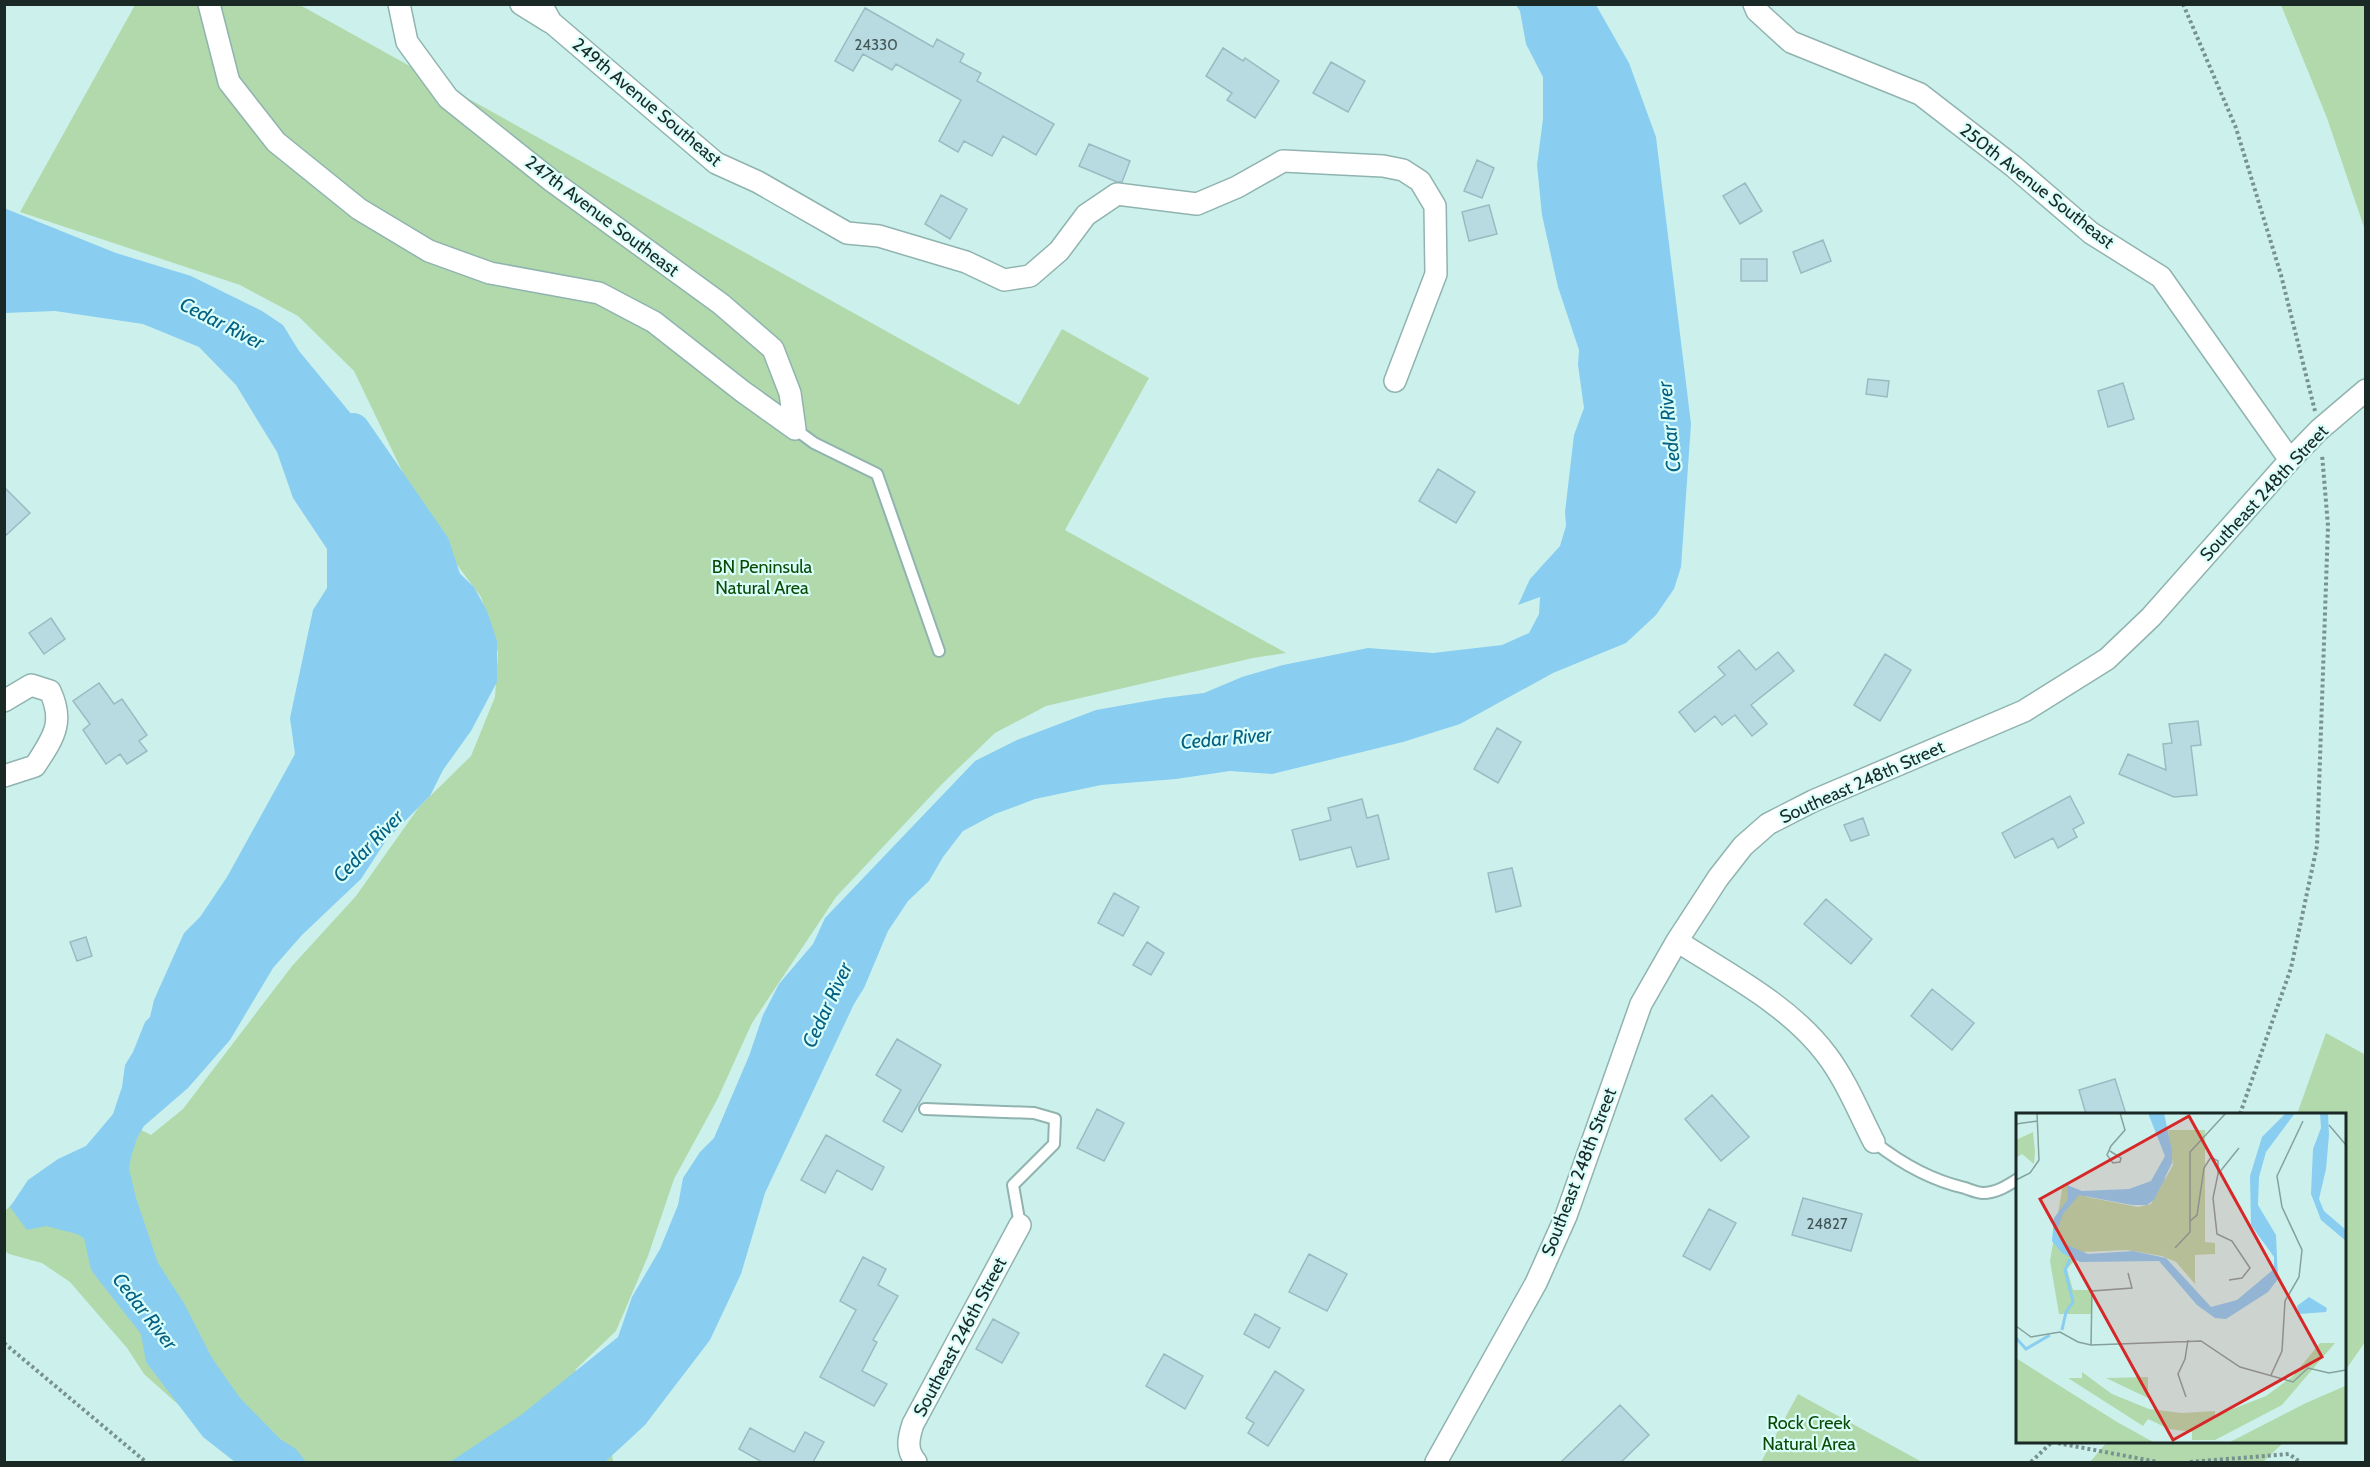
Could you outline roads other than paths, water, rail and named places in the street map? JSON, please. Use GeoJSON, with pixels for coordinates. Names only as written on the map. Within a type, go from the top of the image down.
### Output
{"type":"FeatureCollection","features":[{"type":"Feature","properties":{"kind":"street"},"geometry":{"type":"LineString","coordinates":[[209,4],[229,82],[276,142],[359,209],[429,251],[490,273],[599,293],[654,322],[795,429]]}},
{"type":"Feature","properties":{"kind":"street","name":"247th Avenue Southeast"},"geometry":{"type":"LineString","coordinates":[[399,4],[407,42],[448,98],[552,181],[721,304],[773,349],[790,393],[795,429]]}},
{"type":"Feature","properties":{"kind":"street"},"geometry":{"type":"LineString","coordinates":[[521,4],[546,13]]}},
{"type":"Feature","properties":{"kind":"street","name":"250th Avenue Southeast"},"geometry":{"type":"LineString","coordinates":[[1754,4],[1757,11],[1791,42],[1920,94],[2013,166],[2091,232],[2161,277],[2290,460]]}},
{"type":"Feature","properties":{"kind":"street","name":"249th Avenue Southeast"},"geometry":{"type":"LineString","coordinates":[[546,13],[716,163],[758,182],[847,233],[879,236],[966,262],[1004,280],[1030,276],[1059,251],[1086,215],[1117,194],[1197,204],[1237,187],[1283,161],[1383,166],[1403,170],[1420,181],[1435,206],[1436,274],[1395,381]]}},
{"type":"Feature","properties":{"kind":"street","name":"Southeast 248th Street"},"geometry":{"type":"LineString","coordinates":[[1436,1462],[1536,1283],[1566,1216],[1641,1004],[1677,941],[1718,878],[1743,846],[1768,824],[1813,801],[2024,711],[2107,659],[2151,617],[2290,460],[2319,430],[2366,390]]}},
{"type":"Feature","properties":{"kind":"street"},"geometry":{"type":"LineString","coordinates":[[4,701],[31,685],[50,691],[58,707],[57,724],[48,747],[36,766],[4,776]]}},
{"type":"Feature","properties":{"kind":"street"},"geometry":{"type":"LineString","coordinates":[[1677,941],[1776,1006],[1816,1041],[1840,1075],[1874,1142]]}},
{"type":"Feature","properties":{"kind":"street","name":"Southeast 246th Street"},"geometry":{"type":"LineString","coordinates":[[912,1457],[909,1438],[913,1424],[1020,1225]]}},
{"type":"Feature","properties":{"kind":"lane"},"geometry":{"type":"LineString","coordinates":[[795,429],[814,443],[876,474],[939,651]]}},
{"type":"Feature","properties":{"kind":"lane"},"geometry":{"type":"LineString","coordinates":[[925,1109],[1034,1113],[1055,1119],[1054,1144],[1013,1185],[1020,1225]]}},
{"type":"Feature","properties":{"kind":"lane"},"geometry":{"type":"LineString","coordinates":[[1874,1142],[1897,1161],[1930,1178],[1953,1186],[1983,1193],[2002,1189],[2016,1180]]}},
{"type":"Feature","properties":{"kind":"water"},"geometry":{"type":"Polygon","coordinates":[[[1516,5],[1596,5],[1629,63],[1656,137],[1691,424],[1681,567],[1674,589],[1656,615],[1626,643],[1553,673],[1460,724],[1403,742],[1272,774],[1230,771],[1176,779],[1101,785],[1035,799],[995,814],[963,831],[943,857],[929,881],[908,901],[888,931],[864,988],[854,1004],[765,1193],[741,1274],[710,1340],[645,1425],[605,1462],[450,1462],[521,1415],[618,1337],[632,1297],[660,1249],[678,1205],[683,1178],[700,1152],[714,1138],[749,1056],[763,1015],[779,984],[813,944],[825,918],[975,761],[1017,740],[1096,710],[1204,693],[1242,677],[1283,665],[1368,648],[1433,653],[1502,645],[1529,633],[1539,614],[1540,597],[1518,605],[1530,579],[1560,546],[1566,526],[1565,512],[1574,435],[1584,408],[1578,365],[1579,350],[1558,287],[1542,215],[1537,165],[1543,119],[1543,77],[1526,44],[1520,11],[1516,5]]]}},
{"type":"Feature","properties":{"kind":"water"},"geometry":{"type":"Polygon","coordinates":[[[4,208],[116,253],[191,276],[262,311],[283,325],[299,351],[352,415],[380,467],[386,495],[406,536],[416,545],[455,569],[474,587],[487,611],[497,641],[497,682],[471,731],[443,770],[430,796],[387,839],[361,879],[302,935],[273,968],[230,1040],[188,1088],[144,1126],[137,1138],[131,1157],[129,1169],[136,1198],[158,1263],[185,1305],[212,1358],[240,1398],[280,1439],[296,1449],[306,1462],[235,1462],[203,1437],[146,1362],[136,1306],[115,1256],[77,1234],[46,1226],[27,1230],[10,1207],[28,1180],[58,1159],[86,1146],[113,1114],[122,1087],[125,1065],[145,1022],[150,1017],[154,1000],[184,933],[200,917],[227,877],[295,754],[290,718],[313,610],[327,588],[327,549],[293,498],[277,452],[236,385],[199,347],[143,324],[55,311],[5,313],[4,208]]]}},
{"type":"Feature","properties":{"kind":"waterway","name":"Cedar River"},"geometry":{"type":"LineString","coordinates":[[353,430],[433,546],[451,601]]}},
{"type":"Feature","properties":{"kind":"waterway","name":"Cedar River"},"geometry":{"type":"LineString","coordinates":[[98,1203],[96,1214],[107,1263],[158,1328]]}},
{"type":"Feature","properties":{"kind":"park label","name":"BN Peninsula Natural Area"},"geometry":{"type":"Point","coordinates":[762,577]}},
{"type":"Feature","properties":{"kind":"park label","name":"Rock Creek Natural Area"},"geometry":{"type":"Point","coordinates":[1809,1433]}}]}
